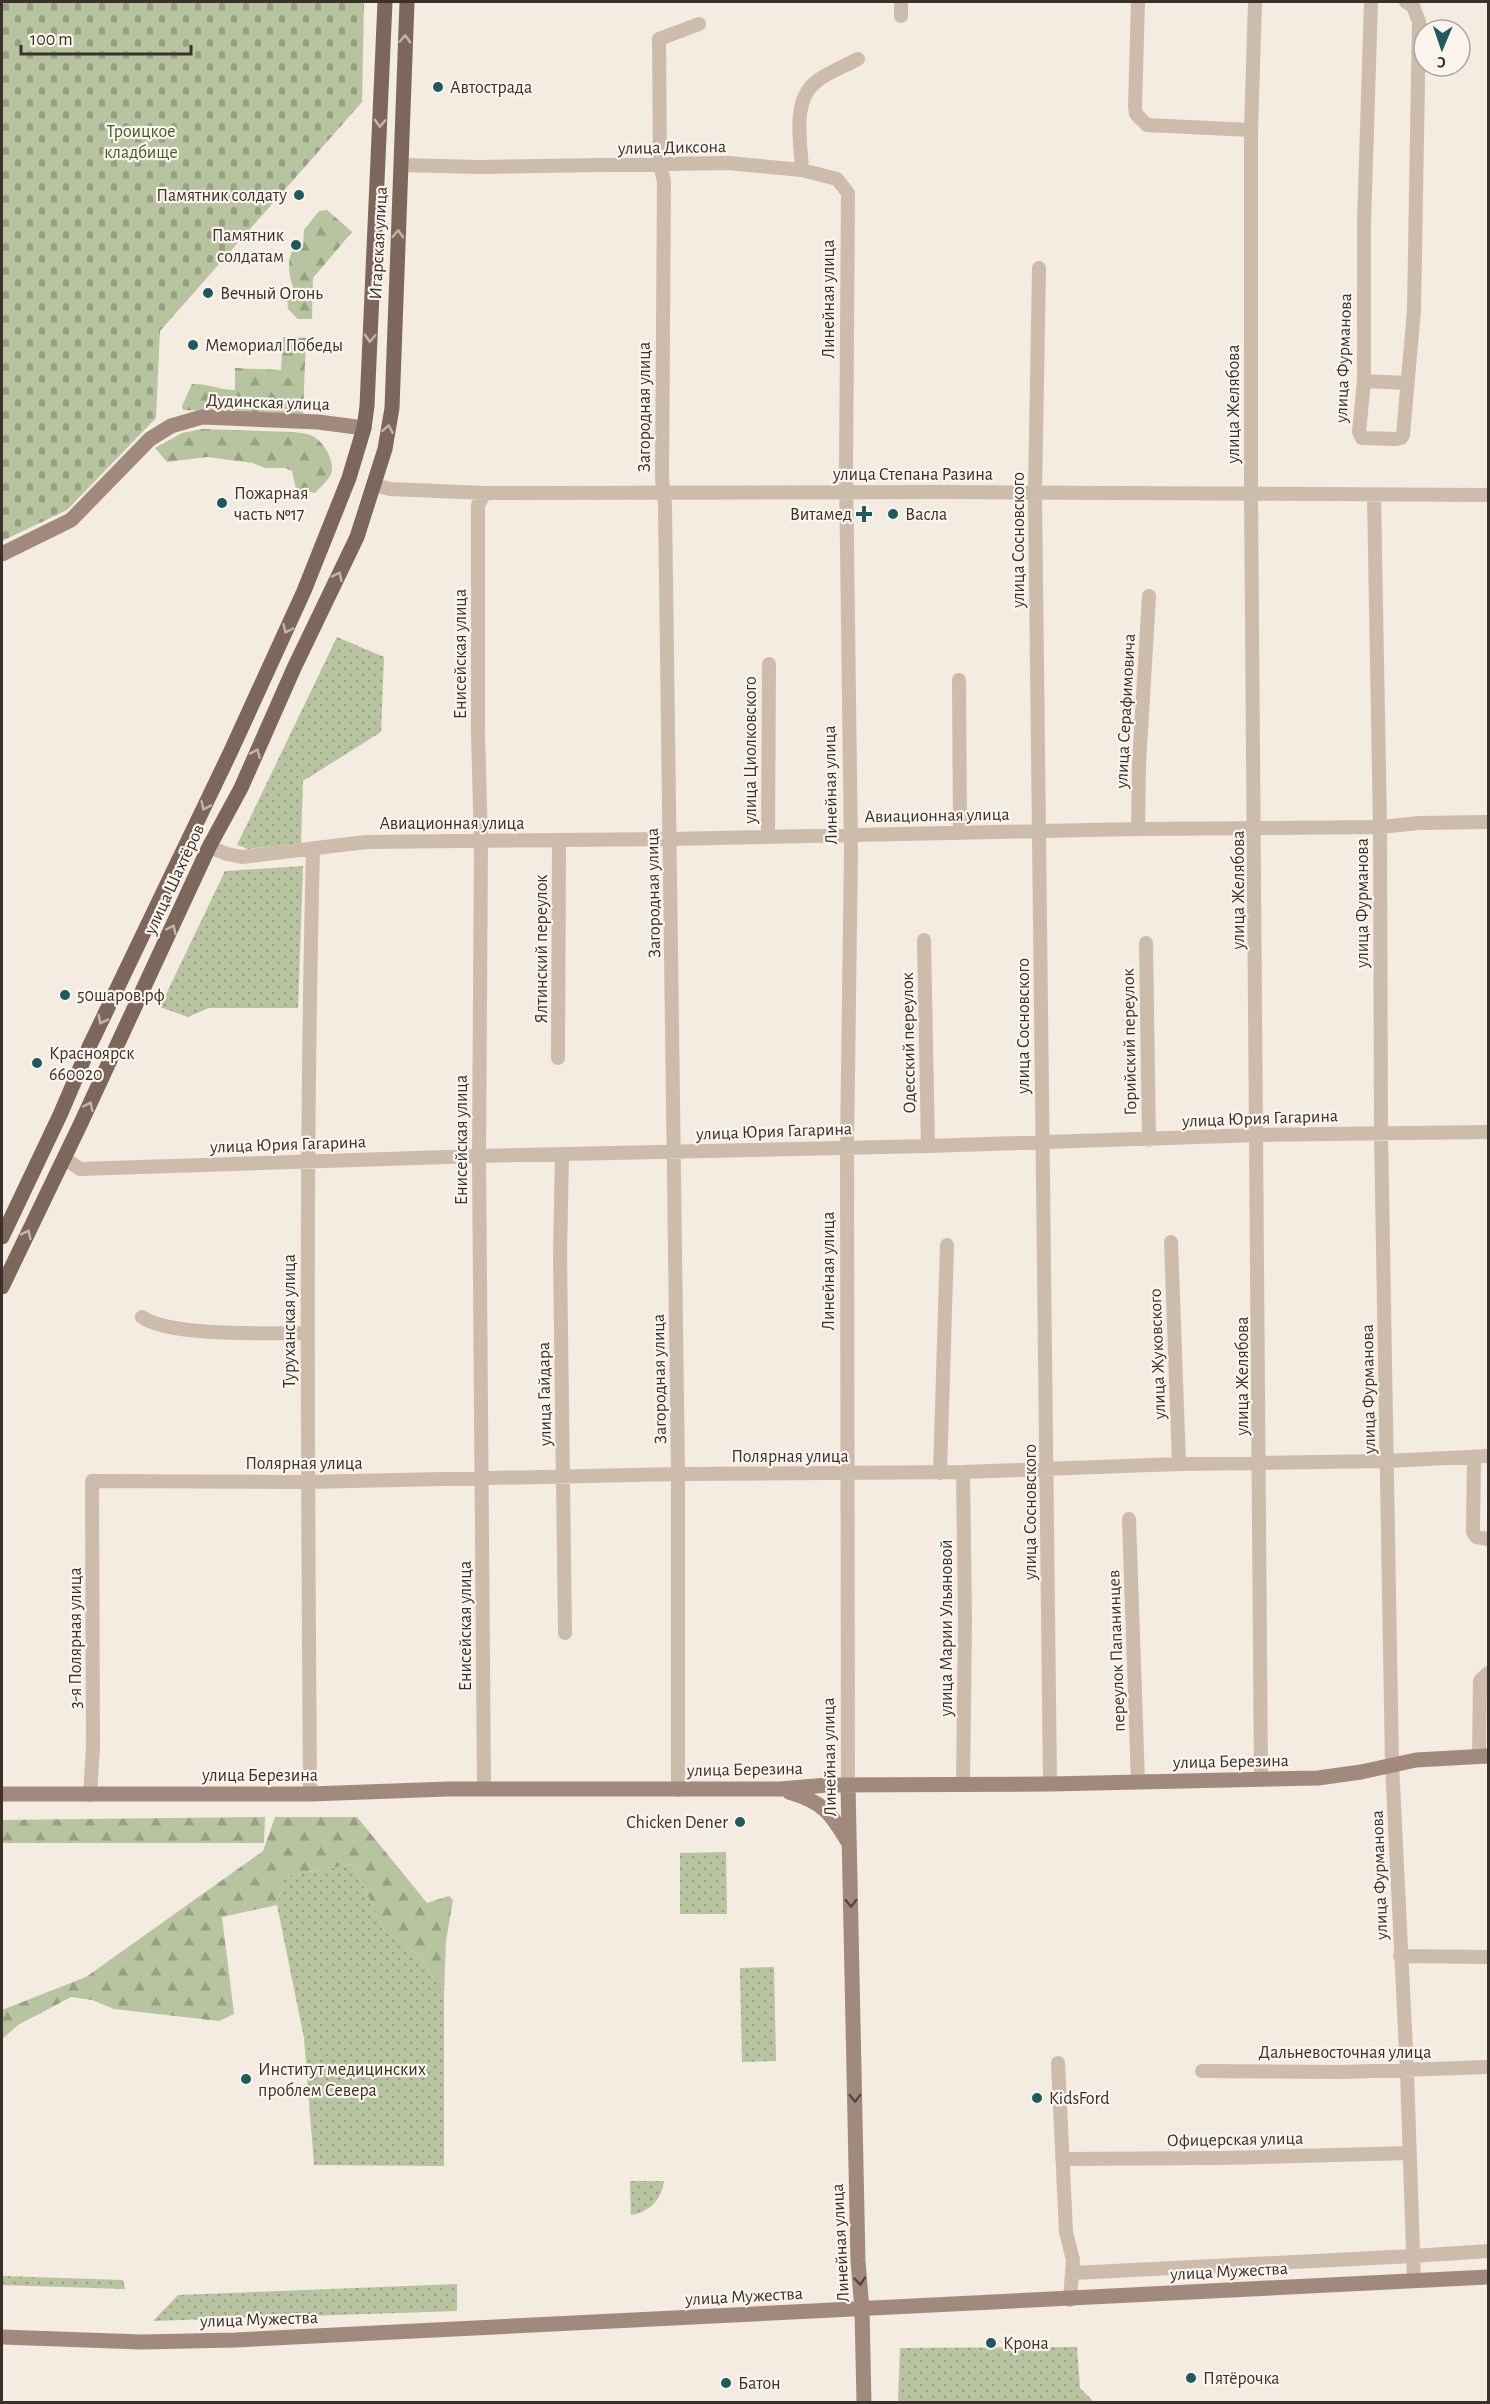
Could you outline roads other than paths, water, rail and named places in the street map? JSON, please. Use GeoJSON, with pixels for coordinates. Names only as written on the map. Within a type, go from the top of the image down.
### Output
{"type":"FeatureCollection","features":[{"type":"Feature","properties":{"kind":"main road","name":"Игарская улица"},"geometry":{"type":"LineString","coordinates":[[349,478],[364,428],[367,406],[385,2]]}},
{"type":"Feature","properties":{"kind":"main road","name":"Игарская улица"},"geometry":{"type":"LineString","coordinates":[[374,485],[385,449],[392,408],[407,2]]}},
{"type":"Feature","properties":{"kind":"main road","name":"улица Шахтёров"},"geometry":{"type":"LineString","coordinates":[[2,1238],[60,1116],[90,1045],[250,710],[304,591],[349,478]]}},
{"type":"Feature","properties":{"kind":"main road","name":"улица Шахтёров"},"geometry":{"type":"LineString","coordinates":[[2,1287],[209,847],[241,788],[294,668],[357,537],[374,485]]}},
{"type":"Feature","properties":{"kind":"street"},"geometry":{"type":"LineString","coordinates":[[1138,2],[1135,107],[1141,120],[1147,125],[1251,130]]}},
{"type":"Feature","properties":{"kind":"street","name":"улица Желябова"},"geometry":{"type":"LineString","coordinates":[[1255,2],[1251,130],[1251,495],[1258,1135],[1261,1779]]}},
{"type":"Feature","properties":{"kind":"street","name":"улица Фурманова"},"geometry":{"type":"LineString","coordinates":[[1371,2],[1364,223],[1364,381],[1360,436],[1385,439],[1401,438],[1403,435],[1414,310],[1419,22],[1413,6],[1406,2]]}},
{"type":"Feature","properties":{"kind":"street","name":"Загородная улица"},"geometry":{"type":"LineString","coordinates":[[678,1790],[678,1474],[665,505],[662,479],[664,181],[660,165],[659,39],[699,24]]}},
{"type":"Feature","properties":{"kind":"street"},"geometry":{"type":"LineString","coordinates":[[802,170],[800,110],[803,97],[817,81],[858,59]]}},
{"type":"Feature","properties":{"kind":"street","name":"улица Диксона"},"geometry":{"type":"LineString","coordinates":[[402,165],[478,167],[728,163],[802,170]]}},
{"type":"Feature","properties":{"kind":"street","name":"Линейная улица"},"geometry":{"type":"LineString","coordinates":[[802,170],[837,179],[848,193],[846,492],[850,834],[847,1147],[848,1785],[857,2251],[862,2310],[864,2403]]}},
{"type":"Feature","properties":{"kind":"street","name":"улица Сосновского"},"geometry":{"type":"LineString","coordinates":[[1039,268],[1035,493],[1050,1784]]}},
{"type":"Feature","properties":{"kind":"street"},"geometry":{"type":"LineString","coordinates":[[1364,381],[1406,383]]}},
{"type":"Feature","properties":{"kind":"street","name":"Дудинская улица"},"geometry":{"type":"LineString","coordinates":[[2,554],[71,520],[150,440],[171,426],[202,417],[318,422],[364,428]]}},
{"type":"Feature","properties":{"kind":"street","name":"улица Степана Разина"},"geometry":{"type":"LineString","coordinates":[[374,485],[390,489],[485,493],[1488,495]]}},
{"type":"Feature","properties":{"kind":"street","name":"Енисейская улица"},"geometry":{"type":"LineString","coordinates":[[484,1789],[478,1156],[481,841],[478,734],[478,505],[485,493]]}},
{"type":"Feature","properties":{"kind":"street","name":"улица Фурманова"},"geometry":{"type":"LineString","coordinates":[[1374,495],[1380,827],[1381,1133],[1392,1764],[1407,2071],[1414,2281]]}},
{"type":"Feature","properties":{"kind":"street","name":"улица Серафимовича"},"geometry":{"type":"LineString","coordinates":[[1138,829],[1139,764],[1149,596]]}},
{"type":"Feature","properties":{"kind":"street","name":"улица Циолковского"},"geometry":{"type":"LineString","coordinates":[[768,836],[769,664]]}},
{"type":"Feature","properties":{"kind":"street"},"geometry":{"type":"LineString","coordinates":[[959,680],[960,833]]}},
{"type":"Feature","properties":{"kind":"street","name":"Авиационная улица"},"geometry":{"type":"LineString","coordinates":[[209,847],[242,857],[366,842],[559,841],[1138,829],[1380,827],[1419,823],[1488,822]]}},
{"type":"Feature","properties":{"kind":"street","name":"Ялтинский переулок"},"geometry":{"type":"LineString","coordinates":[[558,1058],[559,841]]}},
{"type":"Feature","properties":{"kind":"street","name":"Туруханская улица"},"geometry":{"type":"LineString","coordinates":[[310,1794],[306,1333],[307,1070],[313,849]]}},
{"type":"Feature","properties":{"kind":"street","name":"Одесский переулок"},"geometry":{"type":"LineString","coordinates":[[924,940],[928,1146]]}},
{"type":"Feature","properties":{"kind":"street","name":"Горийский переулок"},"geometry":{"type":"LineString","coordinates":[[1146,943],[1149,1140]]}},
{"type":"Feature","properties":{"kind":"street","name":"улица Юрия Гагарина"},"geometry":{"type":"LineString","coordinates":[[64,1158],[80,1169],[478,1156],[1149,1140],[1258,1135],[1488,1132]]}},
{"type":"Feature","properties":{"kind":"street","name":"улица Гайдара"},"geometry":{"type":"LineString","coordinates":[[562,1155],[560,1255],[565,1633]]}},
{"type":"Feature","properties":{"kind":"street","name":"улица Жуковского"},"geometry":{"type":"LineString","coordinates":[[1171,1242],[1179,1464]]}},
{"type":"Feature","properties":{"kind":"street"},"geometry":{"type":"LineString","coordinates":[[940,1473],[947,1245]]}},
{"type":"Feature","properties":{"kind":"street"},"geometry":{"type":"LineString","coordinates":[[142,1317],[156,1325],[213,1332],[306,1333]]}},
{"type":"Feature","properties":{"kind":"street"},"geometry":{"type":"LineString","coordinates":[[1481,1456],[1473,1532],[1476,1537],[1488,1539]]}},
{"type":"Feature","properties":{"kind":"street","name":"Полярная улица"},"geometry":{"type":"LineString","coordinates":[[92,1481],[307,1482],[678,1474],[940,1473],[1179,1464],[1387,1461],[1481,1456]]}},
{"type":"Feature","properties":{"kind":"street","name":"улица Марии Ульяновой"},"geometry":{"type":"LineString","coordinates":[[963,1472],[965,1619],[963,1784]]}},
{"type":"Feature","properties":{"kind":"street","name":"3-я Полярная улица"},"geometry":{"type":"LineString","coordinates":[[90,1795],[93,1748],[92,1481]]}},
{"type":"Feature","properties":{"kind":"street","name":"переулок Папанинцев"},"geometry":{"type":"LineString","coordinates":[[1129,1519],[1138,1782]]}},
{"type":"Feature","properties":{"kind":"street"},"geometry":{"type":"LineString","coordinates":[[1484,1756],[1480,1681],[1488,1673]]}},
{"type":"Feature","properties":{"kind":"street","name":"улица Березина"},"geometry":{"type":"LineString","coordinates":[[2,1794],[310,1794],[484,1789],[780,1789],[848,1785],[1050,1784],[1318,1778],[1416,1760],[1484,1756]]}},
{"type":"Feature","properties":{"kind":"street"},"geometry":{"type":"LineString","coordinates":[[780,1789],[810,1798],[825,1808],[850,1845]]}},
{"type":"Feature","properties":{"kind":"street"},"geometry":{"type":"LineString","coordinates":[[1400,1956],[1488,1957]]}},
{"type":"Feature","properties":{"kind":"street"},"geometry":{"type":"LineString","coordinates":[[1058,2063],[1066,2232],[1073,2260],[1070,2300]]}},
{"type":"Feature","properties":{"kind":"street","name":"Дальневосточная улица"},"geometry":{"type":"LineString","coordinates":[[1202,2071],[1407,2071],[1488,2067]]}},
{"type":"Feature","properties":{"kind":"street","name":"Офицерская улица"},"geometry":{"type":"LineString","coordinates":[[1062,2159],[1410,2153]]}},
{"type":"Feature","properties":{"kind":"street"},"geometry":{"type":"LineString","coordinates":[[1073,2273],[1488,2251]]}},
{"type":"Feature","properties":{"kind":"street","name":"улица Мужества"},"geometry":{"type":"LineString","coordinates":[[2,2337],[142,2342],[236,2340],[1070,2300],[1488,2277]]}},
{"type":"Feature","properties":{"kind":"place","name":"Автострада"},"geometry":{"type":"Point","coordinates":[438,87]}},
{"type":"Feature","properties":{"kind":"place","name":"Памятник солдату"},"geometry":{"type":"Point","coordinates":[299,195]}},
{"type":"Feature","properties":{"kind":"place","name":"Памятник солдатам"},"geometry":{"type":"Point","coordinates":[296,245]}},
{"type":"Feature","properties":{"kind":"place","name":"Вечный Огонь"},"geometry":{"type":"Point","coordinates":[208,293]}},
{"type":"Feature","properties":{"kind":"place","name":"Мемориал Победы"},"geometry":{"type":"Point","coordinates":[193,345]}},
{"type":"Feature","properties":{"kind":"place","name":"Пожарная часть №17"},"geometry":{"type":"Point","coordinates":[222,503]}},
{"type":"Feature","properties":{"kind":"place","name":"Витамед"},"geometry":{"type":"Point","coordinates":[864,514]}},
{"type":"Feature","properties":{"kind":"place","name":"Васла"},"geometry":{"type":"Point","coordinates":[893,514]}},
{"type":"Feature","properties":{"kind":"place","name":"50шаров.рф"},"geometry":{"type":"Point","coordinates":[65,995]}},
{"type":"Feature","properties":{"kind":"place","name":"Красноярск 660020"},"geometry":{"type":"Point","coordinates":[37,1063]}},
{"type":"Feature","properties":{"kind":"place","name":"Chicken Dener"},"geometry":{"type":"Point","coordinates":[740,1822]}},
{"type":"Feature","properties":{"kind":"place","name":"Институт медицинских проблем Севера"},"geometry":{"type":"Point","coordinates":[246,2079]}},
{"type":"Feature","properties":{"kind":"place","name":"KidsFord"},"geometry":{"type":"Point","coordinates":[1037,2098]}},
{"type":"Feature","properties":{"kind":"place","name":"Крона"},"geometry":{"type":"Point","coordinates":[991,2343]}},
{"type":"Feature","properties":{"kind":"place","name":"Пятёрочка"},"geometry":{"type":"Point","coordinates":[1191,2378]}},
{"type":"Feature","properties":{"kind":"place","name":"Батон"},"geometry":{"type":"Point","coordinates":[726,2383]}},
{"type":"Feature","properties":{"kind":"park label","name":"Троицкое кладбище"},"geometry":{"type":"Point","coordinates":[141,141]}}]}
